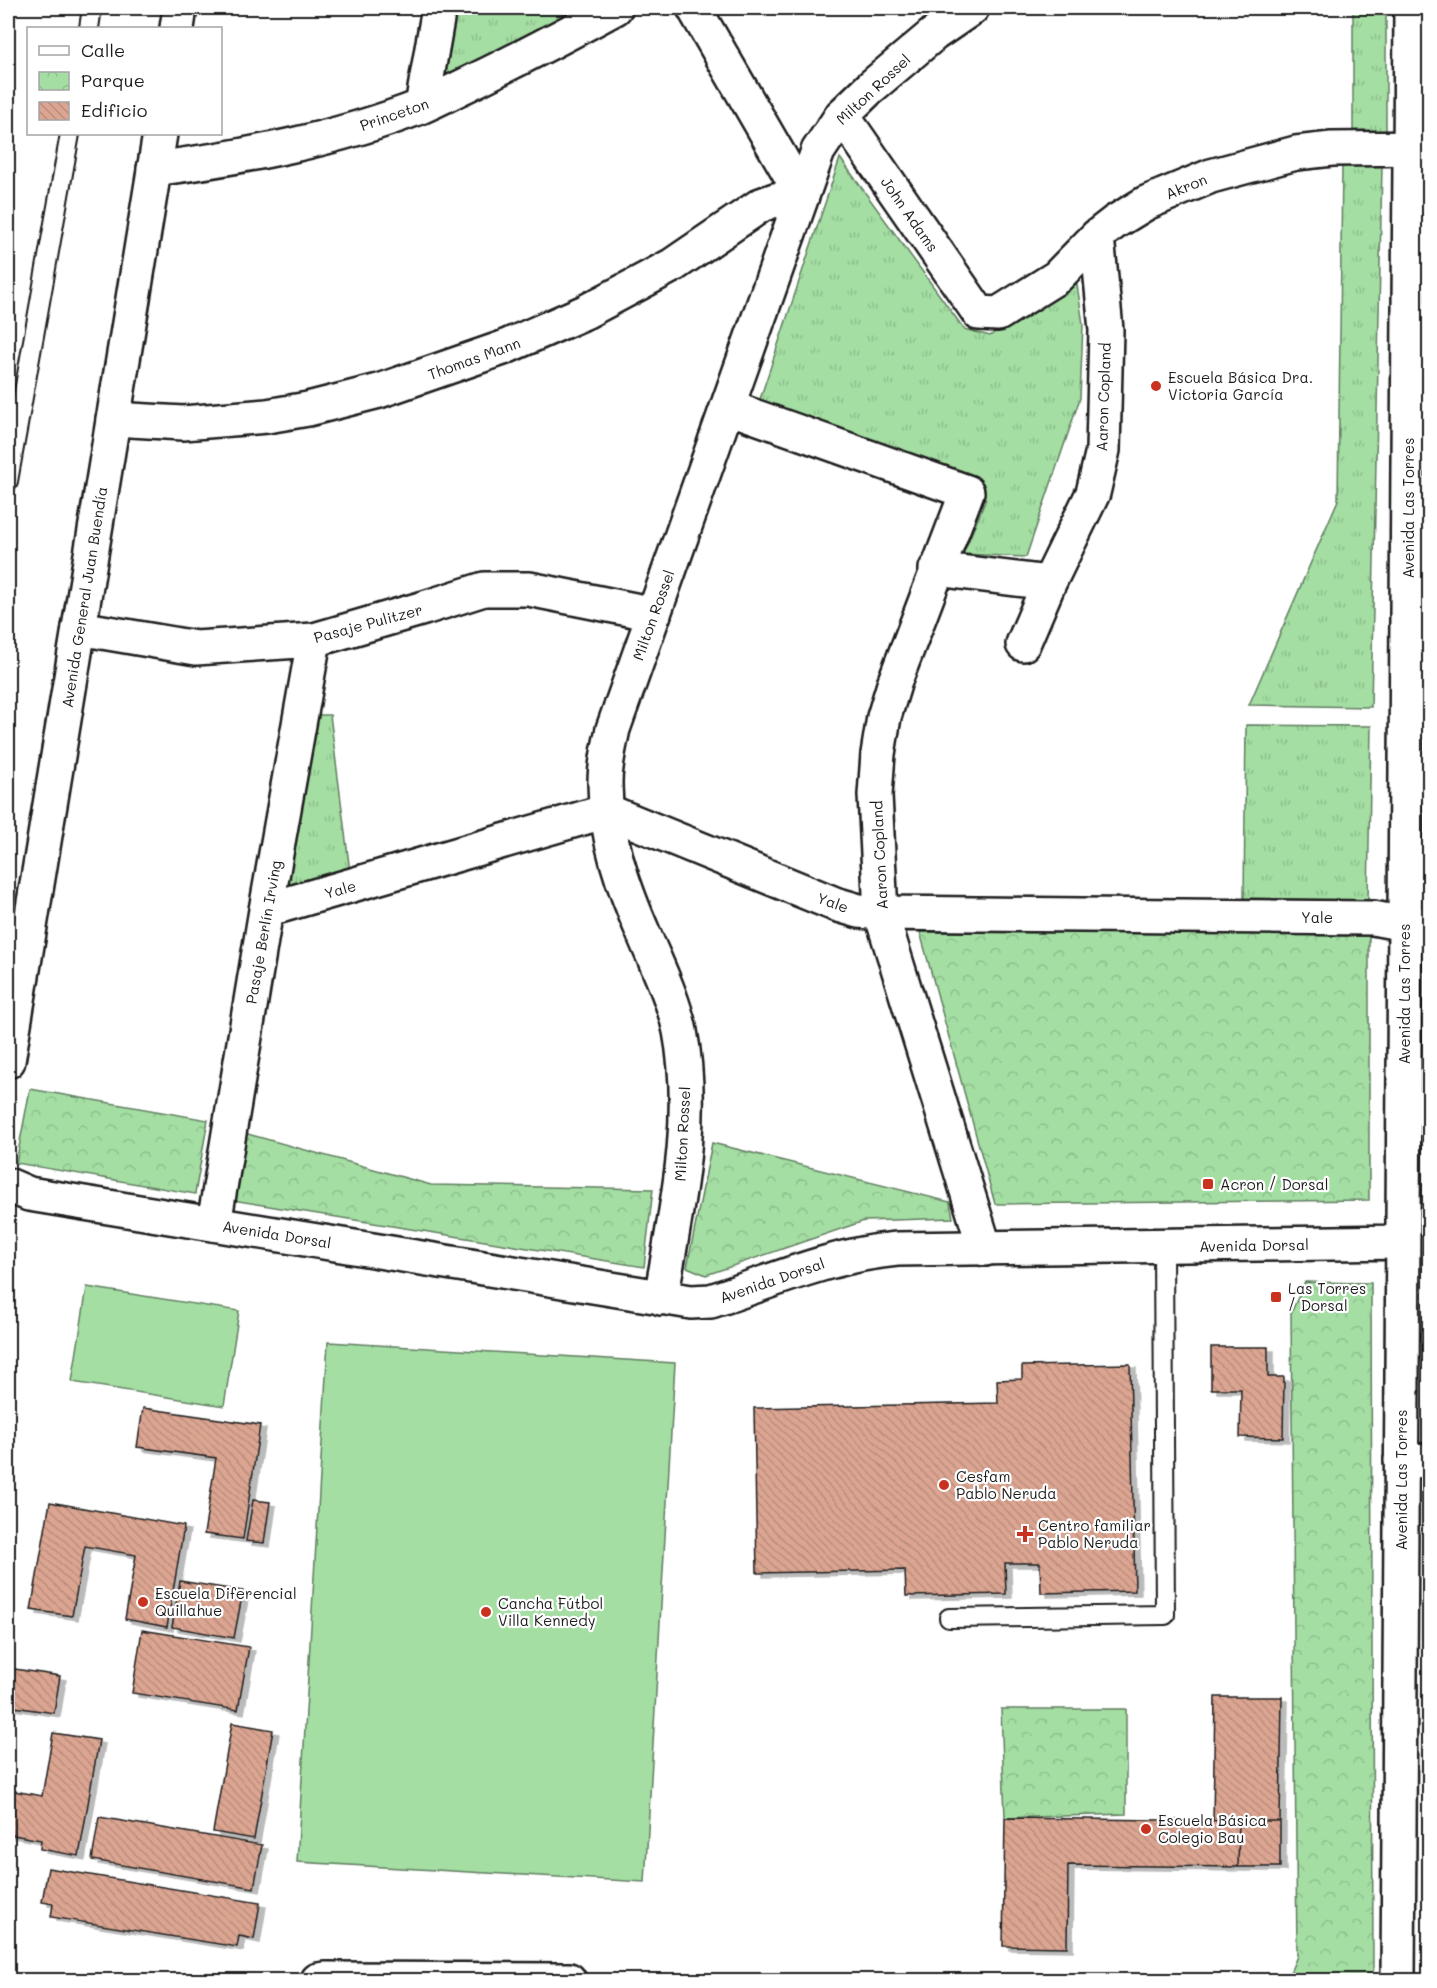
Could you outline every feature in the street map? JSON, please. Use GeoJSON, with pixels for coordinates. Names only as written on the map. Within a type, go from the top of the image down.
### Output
{"type":"FeatureCollection","features":[{"type":"Feature","properties":{"kind":"street"},"geometry":{"type":"LineString","coordinates":[[177,27],[180,8]]}},
{"type":"Feature","properties":{"kind":"street"},"geometry":{"type":"LineString","coordinates":[[422,106],[439,8]]}},
{"type":"Feature","properties":{"kind":"street","name":"Princeton"},"geometry":{"type":"LineString","coordinates":[[154,169],[216,160],[297,144],[389,118],[422,106],[509,64],[615,8]]}},
{"type":"Feature","properties":{"kind":"street"},"geometry":{"type":"LineString","coordinates":[[694,8],[802,195]]}},
{"type":"Feature","properties":{"kind":"street","name":"Milton Rossel"},"geometry":{"type":"LineString","coordinates":[[661,1298],[681,1172],[687,1103],[685,1063],[680,1029],[670,996],[632,906],[613,844],[605,783],[613,729],[818,151],[842,115],[900,61],[969,8]]}},
{"type":"Feature","properties":{"kind":"street","name":"Avenida Las Torres"},"geometry":{"type":"LineString","coordinates":[[1398,1980],[1415,1460],[1402,1242],[1417,924],[1420,148],[1411,8]]}},
{"type":"Feature","properties":{"kind":"street","name":"John Adams"},"geometry":{"type":"LineString","coordinates":[[842,115],[979,313]]}},
{"type":"Feature","properties":{"kind":"street","name":"Avenida General Juan Buendía"},"geometry":{"type":"LineString","coordinates":[[8,1061],[160,135]]}},
{"type":"Feature","properties":{"kind":"street","name":"Akron"},"geometry":{"type":"LineString","coordinates":[[979,313],[998,314],[1057,277],[1114,222],[1146,203],[1202,179],[1296,153],[1332,148],[1420,148]]}},
{"type":"Feature","properties":{"kind":"street","name":"Thomas Mann"},"geometry":{"type":"LineString","coordinates":[[113,419],[183,423],[256,417],[308,409],[379,391],[503,348],[561,324],[628,291],[673,265],[761,205],[802,195]]}},
{"type":"Feature","properties":{"kind":"street","name":"Aaron Copland"},"geometry":{"type":"LineString","coordinates":[[1023,644],[1050,582],[1094,493],[1103,450],[1106,330],[1097,236]]}},
{"type":"Feature","properties":{"kind":"street"},"geometry":{"type":"LineString","coordinates":[[728,407],[967,492],[936,569],[1050,582]]}},
{"type":"Feature","properties":{"kind":"street","name":"Aaron Copland"},"geometry":{"type":"LineString","coordinates":[[936,569],[895,681],[884,717],[878,754],[875,795],[881,913],[986,1249]]}},
{"type":"Feature","properties":{"kind":"street","name":"Pasaje Pulitzer"},"geometry":{"type":"LineString","coordinates":[[79,628],[196,648],[314,640],[484,589],[529,589],[654,614]]}},
{"type":"Feature","properties":{"kind":"street","name":"Pasaje Berlín Irving"},"geometry":{"type":"LineString","coordinates":[[214,1224],[314,640]]}},
{"type":"Feature","properties":{"kind":"street","name":"Yale"},"geometry":{"type":"LineString","coordinates":[[266,910],[607,811],[835,904],[859,911],[1373,918],[1417,924]]}},
{"type":"Feature","properties":{"kind":"street","name":"Avenida Dorsal"},"geometry":{"type":"LineString","coordinates":[[8,1185],[29,1194],[691,1302],[711,1301],[834,1259],[866,1252],[897,1249],[1402,1242]]}},
{"type":"Feature","properties":{"kind":"street"},"geometry":{"type":"LineString","coordinates":[[318,1980],[569,1980]]}},
{"type":"Feature","properties":{"kind":"lane"},"geometry":{"type":"LineString","coordinates":[[89,27],[92,8]]}},
{"type":"Feature","properties":{"kind":"lane"},"geometry":{"type":"LineString","coordinates":[[8,481],[70,135]]}},
{"type":"Feature","properties":{"kind":"lane"},"geometry":{"type":"LineString","coordinates":[[949,1618],[1165,1615],[1163,1246]]}},
{"type":"Feature","properties":{"kind":"green space"},"geometry":{"type":"Polygon","coordinates":[[[452,8],[578,8],[439,81],[452,8]]]}},
{"type":"Feature","properties":{"kind":"green space"},"geometry":{"type":"Polygon","coordinates":[[[1353,8],[1386,8],[1386,131],[1353,130],[1353,8]]]}},
{"type":"Feature","properties":{"kind":"green space"},"geometry":{"type":"Polygon","coordinates":[[[840,158],[964,329],[990,336],[1075,272],[1083,324],[1080,398],[1026,557],[963,554],[986,499],[758,405],[840,158]]]}},
{"type":"Feature","properties":{"kind":"green space"},"geometry":{"type":"Polygon","coordinates":[[[1342,165],[1382,165],[1371,707],[1249,705],[1338,500],[1342,165]]]}},
{"type":"Feature","properties":{"kind":"green space"},"geometry":{"type":"Polygon","coordinates":[[[312,715],[330,715],[350,872],[291,891],[281,882],[312,715]]]}},
{"type":"Feature","properties":{"kind":"green space"},"geometry":{"type":"Polygon","coordinates":[[[1246,725],[1371,726],[1368,901],[1244,898],[1246,725]]]}},
{"type":"Feature","properties":{"kind":"green space"},"geometry":{"type":"Polygon","coordinates":[[[920,932],[1369,934],[1369,1200],[995,1204],[920,932]]]}},
{"type":"Feature","properties":{"kind":"green space"},"geometry":{"type":"Polygon","coordinates":[[[30,1089],[208,1120],[195,1194],[16,1163],[30,1089]]]}},
{"type":"Feature","properties":{"kind":"green space"},"geometry":{"type":"Polygon","coordinates":[[[244,1133],[431,1185],[653,1189],[644,1267],[232,1200],[244,1133]]]}},
{"type":"Feature","properties":{"kind":"green space"},"geometry":{"type":"Polygon","coordinates":[[[712,1143],[950,1202],[953,1218],[864,1221],[706,1275],[687,1267],[712,1143]]]}},
{"type":"Feature","properties":{"kind":"green space"},"geometry":{"type":"Polygon","coordinates":[[[1305,1282],[1371,1283],[1373,1980],[1287,1980],[1297,1956],[1291,1313],[1305,1282]]]}},
{"type":"Feature","properties":{"kind":"green space"},"geometry":{"type":"Polygon","coordinates":[[[87,1287],[239,1311],[224,1406],[72,1382],[87,1287]]]}},
{"type":"Feature","properties":{"kind":"green space","name":"Cancha Fútbol Villa Kennedy"},"geometry":{"type":"Polygon","coordinates":[[[328,1342],[675,1363],[645,1882],[297,1862],[328,1342]]]}},
{"type":"Feature","properties":{"kind":"green space"},"geometry":{"type":"Polygon","coordinates":[[[1001,1709],[1126,1709],[1126,1814],[1005,1818],[1001,1709]]]}},
{"type":"Feature","properties":{"kind":"building"},"geometry":{"type":"Polygon","coordinates":[[[1211,1347],[1268,1347],[1268,1377],[1284,1377],[1283,1438],[1240,1437],[1241,1389],[1211,1389],[1211,1347]]]}},
{"type":"Feature","properties":{"kind":"building","name":"Cesfam Pablo Neruda"},"geometry":{"type":"Polygon","coordinates":[[[1130,1364],[1135,1591],[1041,1593],[1040,1563],[1005,1563],[1006,1594],[906,1596],[905,1570],[757,1573],[754,1408],[998,1403],[997,1380],[1022,1379],[1022,1366],[1130,1364]]]}},
{"type":"Feature","properties":{"kind":"building"},"geometry":{"type":"Polygon","coordinates":[[[143,1408],[260,1425],[243,1539],[204,1534],[216,1458],[137,1447],[143,1408]]]}},
{"type":"Feature","properties":{"kind":"building"},"geometry":{"type":"Polygon","coordinates":[[[253,1500],[270,1502],[264,1543],[246,1541],[253,1500]]]}},
{"type":"Feature","properties":{"kind":"building"},"geometry":{"type":"Polygon","coordinates":[[[50,1502],[184,1526],[167,1627],[125,1619],[136,1555],[85,1546],[72,1616],[31,1610],[50,1502]]]}},
{"type":"Feature","properties":{"kind":"building"},"geometry":{"type":"Polygon","coordinates":[[[180,1581],[243,1591],[234,1638],[172,1627],[180,1581]]]}},
{"type":"Feature","properties":{"kind":"building"},"geometry":{"type":"Polygon","coordinates":[[[142,1630],[249,1647],[238,1710],[132,1693],[142,1630]]]}},
{"type":"Feature","properties":{"kind":"building"},"geometry":{"type":"Polygon","coordinates":[[[8,1668],[60,1676],[54,1713],[8,1706],[8,1668]]]}},
{"type":"Feature","properties":{"kind":"building"},"geometry":{"type":"Polygon","coordinates":[[[1215,1697],[1282,1697],[1280,1821],[1213,1821],[1215,1697]]]}},
{"type":"Feature","properties":{"kind":"building"},"geometry":{"type":"Polygon","coordinates":[[[232,1723],[273,1730],[254,1839],[213,1832],[232,1723]]]}},
{"type":"Feature","properties":{"kind":"building"},"geometry":{"type":"Polygon","coordinates":[[[53,1733],[99,1740],[79,1856],[40,1849],[41,1840],[8,1834],[8,1790],[42,1796],[53,1733]]]}},
{"type":"Feature","properties":{"kind":"building"},"geometry":{"type":"Polygon","coordinates":[[[99,1817],[262,1845],[254,1888],[92,1860],[99,1817]]]}},
{"type":"Feature","properties":{"kind":"building"},"geometry":{"type":"Polygon","coordinates":[[[1005,1818],[1239,1821],[1238,1867],[1068,1865],[1067,1947],[1003,1946],[1005,1818]]]}},
{"type":"Feature","properties":{"kind":"building"},"geometry":{"type":"Polygon","coordinates":[[[1239,1821],[1280,1821],[1280,1867],[1238,1867],[1239,1821]]]}},
{"type":"Feature","properties":{"kind":"building"},"geometry":{"type":"Polygon","coordinates":[[[48,1868],[260,1903],[254,1939],[239,1936],[237,1947],[51,1917],[53,1904],[42,1902],[48,1868]]]}},
{"type":"Feature","properties":{"kind":"place","name":"Escuela Básica Dra. Victoria García"},"geometry":{"type":"Point","coordinates":[1156,386]}},
{"type":"Feature","properties":{"kind":"place","name":"Acron / Dorsal"},"geometry":{"type":"Point","coordinates":[1208,1184]}},
{"type":"Feature","properties":{"kind":"place","name":"Las Torres / Dorsal"},"geometry":{"type":"Point","coordinates":[1276,1297]}},
{"type":"Feature","properties":{"kind":"place","name":"Cesfam Pablo Neruda"},"geometry":{"type":"Point","coordinates":[944,1485]}},
{"type":"Feature","properties":{"kind":"place","name":"Centro familiar Pablo Neruda"},"geometry":{"type":"Point","coordinates":[1025,1534]}},
{"type":"Feature","properties":{"kind":"place","name":"Escuela Diferencial Quillahue"},"geometry":{"type":"Point","coordinates":[143,1602]}},
{"type":"Feature","properties":{"kind":"place","name":"Cancha Fútbol Villa Kennedy"},"geometry":{"type":"Point","coordinates":[486,1612]}},
{"type":"Feature","properties":{"kind":"place","name":"Escuela Básica Colegio Bau"},"geometry":{"type":"Point","coordinates":[1146,1829]}}]}
